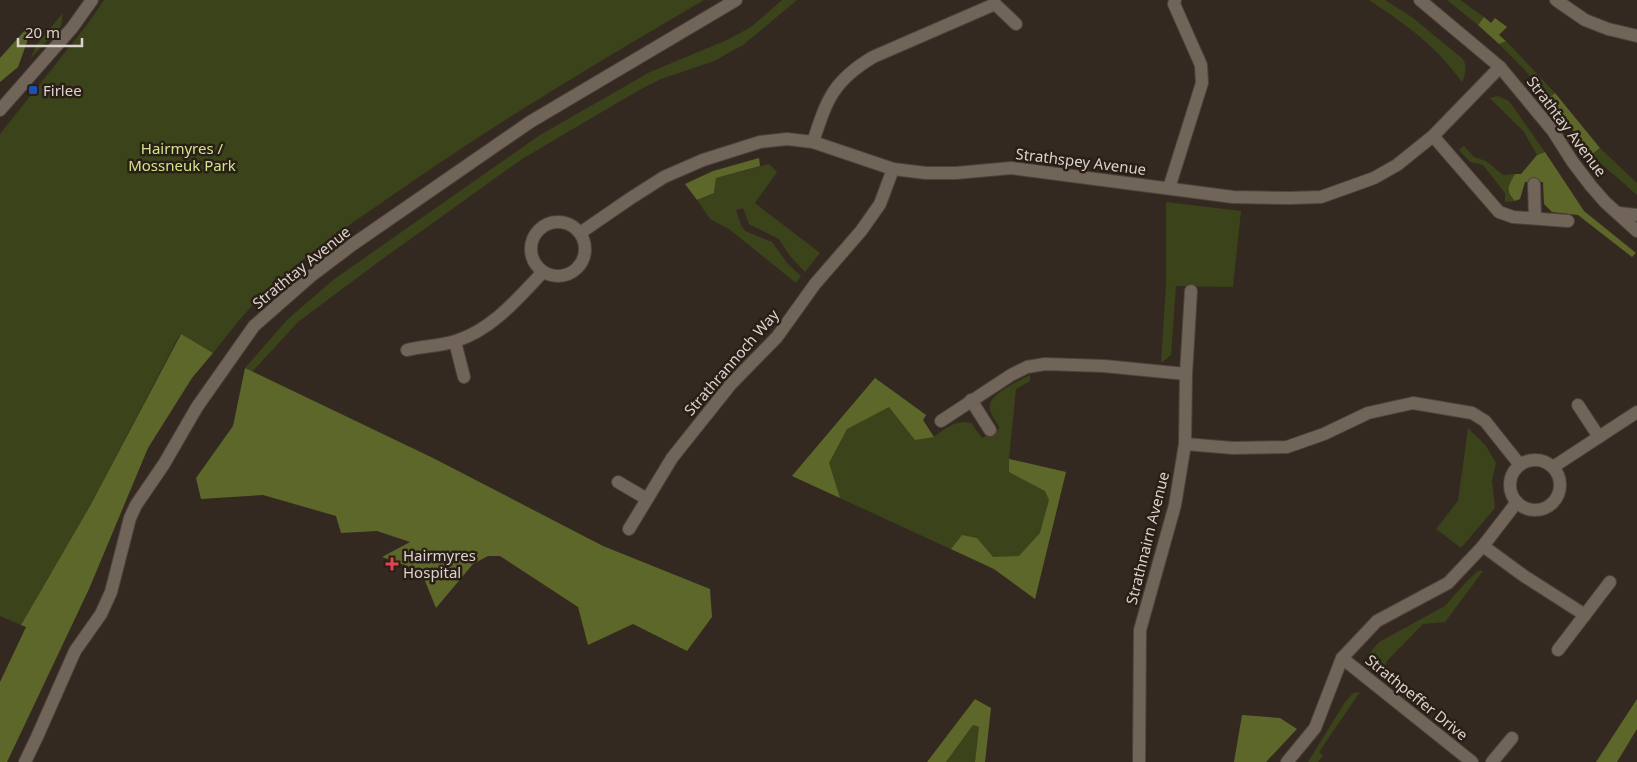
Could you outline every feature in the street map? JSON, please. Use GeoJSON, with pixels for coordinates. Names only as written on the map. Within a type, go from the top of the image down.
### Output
{"type":"FeatureCollection","features":[{"type":"Feature","properties":{"kind":"street"},"geometry":{"type":"LineString","coordinates":[[0,110],[72,28],[92,0]]}},
{"type":"Feature","properties":{"kind":"street","name":"Strathtay Avenue"},"geometry":{"type":"LineString","coordinates":[[25,762],[75,652],[101,614],[111,592],[130,518],[136,505],[164,464],[197,407],[254,326],[311,276],[352,245],[514,133],[736,0]]}},
{"type":"Feature","properties":{"kind":"street"},"geometry":{"type":"LineString","coordinates":[[1169,188],[1202,83],[1201,65],[1174,4],[1175,0]]}},
{"type":"Feature","properties":{"kind":"street","name":"Strathtay Avenue"},"geometry":{"type":"LineString","coordinates":[[1420,0],[1500,68],[1554,131],[1572,161],[1591,186],[1605,202],[1637,231]]}},
{"type":"Feature","properties":{"kind":"street"},"geometry":{"type":"LineString","coordinates":[[1556,0],[1585,20],[1608,29],[1637,36]]}},
{"type":"Feature","properties":{"kind":"street"},"geometry":{"type":"LineString","coordinates":[[813,142],[823,112],[841,81],[856,67],[873,56],[995,2],[1016,24]]}},
{"type":"Feature","properties":{"kind":"street","name":"Strathspey Avenue"},"geometry":{"type":"LineString","coordinates":[[580,233],[664,177],[702,160],[760,142],[786,139],[813,142],[893,169],[926,173],[1011,168],[1233,197],[1321,197],[1374,178],[1397,165],[1433,136],[1500,68]]}},
{"type":"Feature","properties":{"kind":"street"},"geometry":{"type":"LineString","coordinates":[[1433,136],[1499,212],[1513,217],[1568,221]]}},
{"type":"Feature","properties":{"kind":"street","name":"Strathrannoch Way"},"geometry":{"type":"LineString","coordinates":[[629,529],[672,458],[731,384],[777,337],[815,284],[862,231],[880,204],[893,169]]}},
{"type":"Feature","properties":{"kind":"street"},"geometry":{"type":"LineString","coordinates":[[1534,184],[1535,218]]}},
{"type":"Feature","properties":{"kind":"street"},"geometry":{"type":"LineString","coordinates":[[1619,213],[1637,214]]}},
{"type":"Feature","properties":{"kind":"street"},"geometry":{"type":"LineString","coordinates":[[558,221],[574,227],[580,233],[585,251],[577,268],[561,276],[543,272],[532,258],[530,250],[535,233],[541,227],[558,221]]}},
{"type":"Feature","properties":{"kind":"street"},"geometry":{"type":"LineString","coordinates":[[407,350],[455,342],[480,331],[503,314],[543,272]]}},
{"type":"Feature","properties":{"kind":"street","name":"Strathnairn Avenue"},"geometry":{"type":"LineString","coordinates":[[1139,762],[1140,630],[1175,505],[1184,444],[1191,291]]}},
{"type":"Feature","properties":{"kind":"street"},"geometry":{"type":"LineString","coordinates":[[455,342],[464,377]]}},
{"type":"Feature","properties":{"kind":"street"},"geometry":{"type":"LineString","coordinates":[[942,421],[971,400],[1027,367],[1045,364],[1104,366],[1186,374]]}},
{"type":"Feature","properties":{"kind":"street"},"geometry":{"type":"LineString","coordinates":[[971,400],[990,430]]}},
{"type":"Feature","properties":{"kind":"street"},"geometry":{"type":"LineString","coordinates":[[1184,444],[1233,448],[1288,447],[1324,434],[1368,413],[1413,403],[1472,412],[1484,421],[1520,465]]}},
{"type":"Feature","properties":{"kind":"street"},"geometry":{"type":"LineString","coordinates":[[1578,405],[1599,437]]}},
{"type":"Feature","properties":{"kind":"street"},"geometry":{"type":"LineString","coordinates":[[1553,467],[1637,412]]}},
{"type":"Feature","properties":{"kind":"street"},"geometry":{"type":"LineString","coordinates":[[1533,460],[1547,463],[1553,467],[1558,474],[1560,490],[1557,498],[1551,504],[1536,510],[1527,508],[1517,502],[1511,492],[1510,484],[1515,471],[1520,465],[1533,460]]}},
{"type":"Feature","properties":{"kind":"street"},"geometry":{"type":"LineString","coordinates":[[618,482],[648,499]]}},
{"type":"Feature","properties":{"kind":"street"},"geometry":{"type":"LineString","coordinates":[[1287,762],[1315,728],[1342,658],[1377,621],[1448,583],[1483,546],[1517,502]]}},
{"type":"Feature","properties":{"kind":"street"},"geometry":{"type":"LineString","coordinates":[[1483,546],[1524,576],[1585,615]]}},
{"type":"Feature","properties":{"kind":"street"},"geometry":{"type":"LineString","coordinates":[[1558,650],[1610,582]]}},
{"type":"Feature","properties":{"kind":"street","name":"Strathpeffer Drive"},"geometry":{"type":"LineString","coordinates":[[1342,658],[1472,762]]}},
{"type":"Feature","properties":{"kind":"street"},"geometry":{"type":"LineString","coordinates":[[1492,762],[1512,738]]}},
{"type":"Feature","properties":{"kind":"green space","name":"Hairmyres / Mossneuk Park"},"geometry":{"type":"Polygon","coordinates":[[[104,0],[704,0],[514,114],[345,228],[271,287],[243,316],[213,353],[180,334],[90,506],[21,625],[0,616],[0,134],[86,26],[104,0]]]}},
{"type":"Feature","properties":{"kind":"green space"},"geometry":{"type":"Polygon","coordinates":[[[782,0],[797,0],[743,45],[714,61],[661,79],[641,89],[522,159],[298,322],[252,372],[245,368],[288,319],[333,280],[540,135],[650,72],[727,40],[751,27],[782,0]]]}},
{"type":"Feature","properties":{"kind":"green space"},"geometry":{"type":"Polygon","coordinates":[[[1369,0],[1385,0],[1413,18],[1463,59],[1465,70],[1462,82],[1420,36],[1369,0]]]}},
{"type":"Feature","properties":{"kind":"green space"},"geometry":{"type":"Polygon","coordinates":[[[1447,0],[1460,0],[1484,17],[1478,25],[1447,0]]]}},
{"type":"Feature","properties":{"kind":"green space"},"geometry":{"type":"Polygon","coordinates":[[[63,13],[61,26],[31,58],[36,45],[63,13]]]}},
{"type":"Feature","properties":{"kind":"green space"},"geometry":{"type":"Polygon","coordinates":[[[1484,17],[1491,23],[1495,18],[1507,27],[1499,35],[1506,41],[1499,44],[1478,25],[1484,17]]]}},
{"type":"Feature","properties":{"kind":"green space"},"geometry":{"type":"Polygon","coordinates":[[[27,28],[27,42],[18,67],[0,82],[0,58],[27,28]]]}},
{"type":"Feature","properties":{"kind":"green space"},"geometry":{"type":"Polygon","coordinates":[[[1506,41],[1555,93],[1549,98],[1499,44],[1506,41]]]}},
{"type":"Feature","properties":{"kind":"green space"},"geometry":{"type":"Polygon","coordinates":[[[1555,93],[1600,148],[1591,155],[1549,98],[1555,93]]]}},
{"type":"Feature","properties":{"kind":"green space"},"geometry":{"type":"Polygon","coordinates":[[[1498,96],[1509,101],[1545,152],[1537,155],[1524,132],[1490,98],[1498,96]]]}},
{"type":"Feature","properties":{"kind":"green space"},"geometry":{"type":"Polygon","coordinates":[[[1464,146],[1474,157],[1486,161],[1503,175],[1515,174],[1509,191],[1515,201],[1505,202],[1505,193],[1483,165],[1470,162],[1459,150],[1464,146]]]}},
{"type":"Feature","properties":{"kind":"green space"},"geometry":{"type":"Polygon","coordinates":[[[1600,148],[1637,183],[1637,195],[1591,155],[1600,148]]]}},
{"type":"Feature","properties":{"kind":"green space"},"geometry":{"type":"Polygon","coordinates":[[[1545,152],[1584,211],[1636,253],[1632,257],[1578,215],[1552,212],[1544,204],[1543,182],[1525,182],[1520,199],[1515,201],[1510,194],[1509,188],[1515,174],[1521,174],[1537,155],[1545,152]]]}},
{"type":"Feature","properties":{"kind":"green space"},"geometry":{"type":"Polygon","coordinates":[[[759,158],[760,166],[716,178],[714,193],[697,200],[685,184],[713,171],[759,158]]]}},
{"type":"Feature","properties":{"kind":"green space"},"geometry":{"type":"Polygon","coordinates":[[[769,164],[777,172],[755,203],[820,253],[805,272],[790,256],[779,239],[749,224],[743,208],[736,210],[745,231],[772,242],[788,264],[801,276],[796,283],[729,229],[710,219],[697,200],[714,193],[716,178],[769,164]]]}},
{"type":"Feature","properties":{"kind":"green space"},"geometry":{"type":"Polygon","coordinates":[[[1166,202],[1241,211],[1233,287],[1176,286],[1171,355],[1161,363],[1166,285],[1166,202]]]}},
{"type":"Feature","properties":{"kind":"green space"},"geometry":{"type":"Polygon","coordinates":[[[181,334],[213,353],[192,378],[148,448],[89,589],[7,762],[0,762],[0,682],[26,627],[21,625],[90,506],[181,334]]]}},
{"type":"Feature","properties":{"kind":"green space"},"geometry":{"type":"Polygon","coordinates":[[[245,368],[433,458],[603,546],[710,589],[712,617],[687,651],[633,624],[588,645],[578,607],[500,556],[488,556],[473,564],[436,608],[421,571],[382,557],[410,542],[377,531],[341,533],[336,516],[263,495],[201,499],[196,478],[233,426],[245,368]]]}},
{"type":"Feature","properties":{"kind":"green space"},"geometry":{"type":"Polygon","coordinates":[[[1030,375],[1030,381],[1016,389],[1009,459],[1066,472],[1035,599],[994,569],[792,476],[875,378],[926,415],[923,420],[934,437],[951,426],[965,422],[971,423],[982,438],[1000,428],[990,410],[990,404],[993,399],[1004,389],[1030,375]]]}},
{"type":"Feature","properties":{"kind":"green space"},"geometry":{"type":"Polygon","coordinates":[[[875,378],[926,415],[923,420],[934,437],[915,440],[889,407],[847,429],[829,463],[840,498],[792,476],[875,378]]]}},
{"type":"Feature","properties":{"kind":"green space"},"geometry":{"type":"Polygon","coordinates":[[[1468,428],[1486,446],[1496,463],[1492,481],[1495,508],[1461,548],[1436,529],[1458,501],[1468,428]]]}},
{"type":"Feature","properties":{"kind":"green space"},"geometry":{"type":"Polygon","coordinates":[[[1009,459],[1066,472],[1035,599],[994,569],[951,549],[962,535],[977,538],[993,557],[1019,556],[1040,533],[1049,500],[1045,491],[1009,472],[1009,459]]]}},
{"type":"Feature","properties":{"kind":"green space"},"geometry":{"type":"Polygon","coordinates":[[[1478,571],[1483,571],[1445,622],[1423,624],[1387,661],[1381,676],[1370,662],[1369,654],[1379,642],[1445,606],[1478,571]]]}},
{"type":"Feature","properties":{"kind":"green space"},"geometry":{"type":"Polygon","coordinates":[[[1360,692],[1319,752],[1323,756],[1318,762],[1308,762],[1345,702],[1353,693],[1360,692]]]}},
{"type":"Feature","properties":{"kind":"green space"},"geometry":{"type":"Polygon","coordinates":[[[975,699],[991,708],[985,762],[975,762],[979,727],[973,725],[946,762],[927,762],[975,699]]]}},
{"type":"Feature","properties":{"kind":"green space"},"geometry":{"type":"Polygon","coordinates":[[[1637,699],[1637,729],[1617,762],[1596,762],[1637,699]]]}},
{"type":"Feature","properties":{"kind":"green space"},"geometry":{"type":"Polygon","coordinates":[[[1242,715],[1280,718],[1297,729],[1266,762],[1234,762],[1242,715]]]}},
{"type":"Feature","properties":{"kind":"green space"},"geometry":{"type":"Polygon","coordinates":[[[973,725],[979,727],[975,762],[946,762],[973,725]]]}},
{"type":"Feature","properties":{"kind":"place","name":"Firlee"},"geometry":{"type":"Point","coordinates":[33,90]}},
{"type":"Feature","properties":{"kind":"place","name":"Hairmyres Hospital"},"geometry":{"type":"Point","coordinates":[392,564]}}]}
